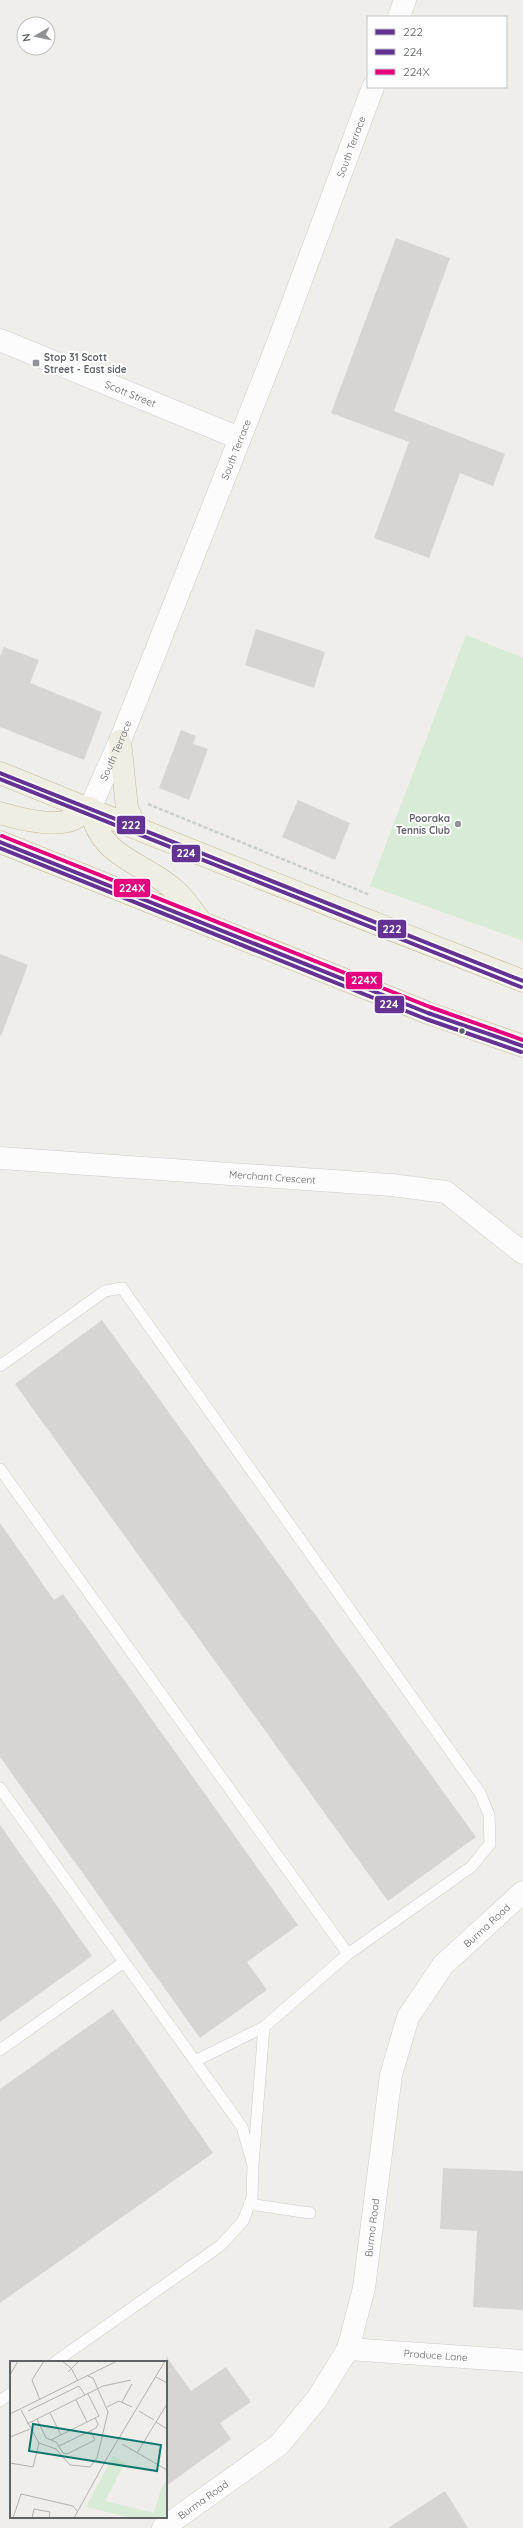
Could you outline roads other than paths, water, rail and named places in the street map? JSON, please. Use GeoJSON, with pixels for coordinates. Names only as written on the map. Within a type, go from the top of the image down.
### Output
{"type":"FeatureCollection","features":[{"type":"Feature","properties":{"kind":"highway"},"geometry":{"type":"LineString","coordinates":[[120,741],[127,808],[136,828]]}},
{"type":"Feature","properties":{"kind":"highway"},"geometry":{"type":"LineString","coordinates":[[0,773],[90,808],[217,862],[523,981]]}},
{"type":"Feature","properties":{"kind":"highway"},"geometry":{"type":"LineString","coordinates":[[0,813],[23,821],[62,821],[73,819],[90,808]]}},
{"type":"Feature","properties":{"kind":"highway"},"geometry":{"type":"LineString","coordinates":[[90,808],[95,828],[106,843],[128,860],[176,891],[203,924]]}},
{"type":"Feature","properties":{"kind":"highway"},"geometry":{"type":"LineString","coordinates":[[0,842],[428,1013],[523,1046]]}},
{"type":"Feature","properties":{"kind":"street"},"geometry":{"type":"LineString","coordinates":[[399,16],[405,0]]}},
{"type":"Feature","properties":{"kind":"street","name":"South Terrace"},"geometry":{"type":"LineString","coordinates":[[90,808],[120,741],[277,345],[373,88]]}},
{"type":"Feature","properties":{"kind":"street","name":"Scott Street"},"geometry":{"type":"LineString","coordinates":[[0,340],[239,438]]}},
{"type":"Feature","properties":{"kind":"street","name":"Merchant Crescent"},"geometry":{"type":"LineString","coordinates":[[0,1158],[391,1185],[446,1192],[523,1253]]}},
{"type":"Feature","properties":{"kind":"street","name":"Burma Road"},"geometry":{"type":"LineString","coordinates":[[163,2528],[278,2445],[317,2399],[348,2349],[364,2288],[391,2075],[408,2017],[443,1965],[523,1892]]}},
{"type":"Feature","properties":{"kind":"street","name":"Produce Lane"},"geometry":{"type":"LineString","coordinates":[[348,2349],[523,2361]]}},
{"type":"Feature","properties":{"kind":"lane"},"geometry":{"type":"LineString","coordinates":[[0,1366],[105,1291],[122,1288],[480,1793],[489,1815],[490,1844],[471,1867],[348,1954],[264,2027],[194,2061]]}},
{"type":"Feature","properties":{"kind":"lane"},"geometry":{"type":"LineString","coordinates":[[0,1469],[348,1954]]}},
{"type":"Feature","properties":{"kind":"lane"},"geometry":{"type":"LineString","coordinates":[[0,1788],[242,2127],[253,2165]]}},
{"type":"Feature","properties":{"kind":"lane"},"geometry":{"type":"LineString","coordinates":[[0,2050],[124,1962]]}},
{"type":"Feature","properties":{"kind":"lane"},"geometry":{"type":"LineString","coordinates":[[56,2361],[220,2246],[243,2221],[252,2198],[253,2165],[264,2027]]}},
{"type":"Feature","properties":{"kind":"lane"},"geometry":{"type":"LineString","coordinates":[[249,2204],[310,2213]]}},
{"type":"Feature","properties":{"kind":"lane"},"geometry":{"type":"LineString","coordinates":[[0,2401],[10,2394]]}},
{"type":"Feature","properties":{"kind":"place","name":"Stop 31 Scott Street - East side"},"geometry":{"type":"Point","coordinates":[36,363]}},
{"type":"Feature","properties":{"kind":"place","name":"Pooraka Tennis Club"},"geometry":{"type":"Point","coordinates":[458,824]}}]}
